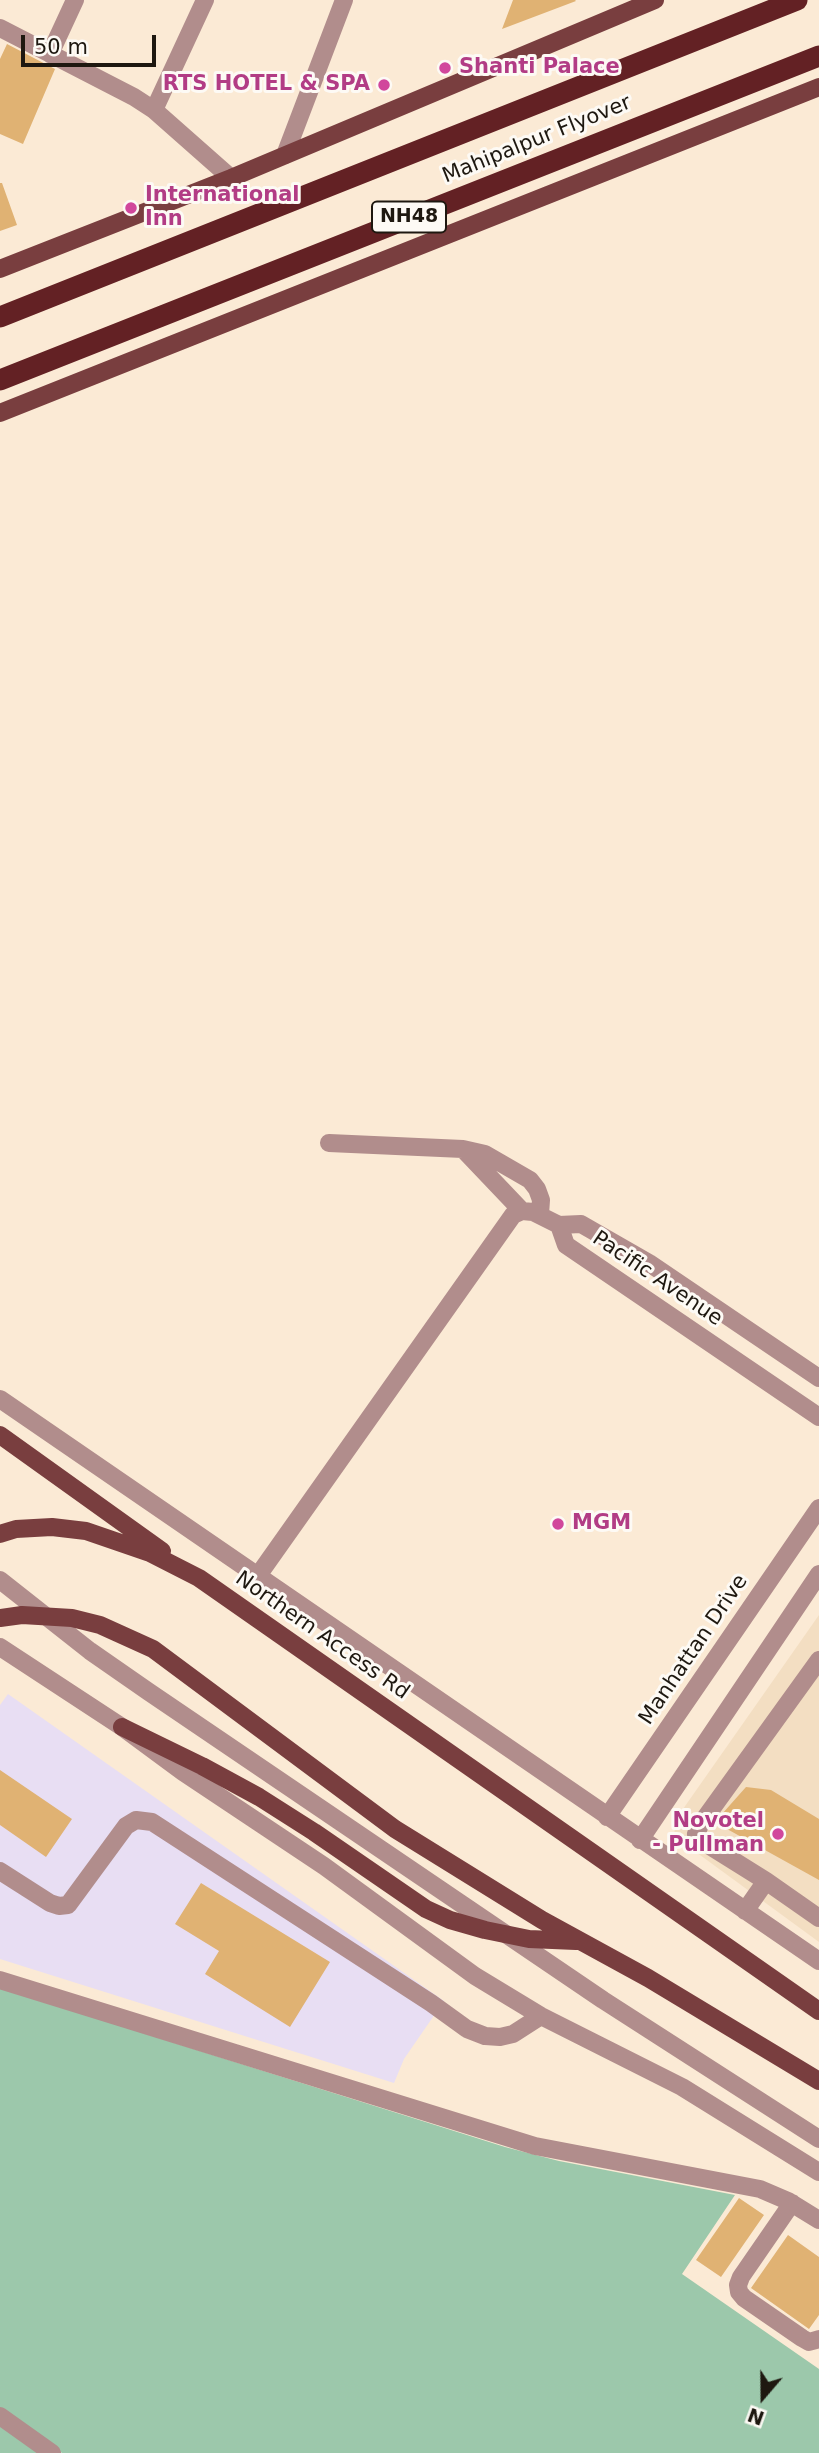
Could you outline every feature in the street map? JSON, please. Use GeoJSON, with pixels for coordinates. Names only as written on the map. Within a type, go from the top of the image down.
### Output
{"type":"FeatureCollection","features":[{"type":"Feature","properties":{"kind":"highway","name":"Mahipalpur Flyover"},"geometry":{"type":"LineString","coordinates":[[0,317],[797,0]]}},
{"type":"Feature","properties":{"kind":"highway","name":"Mahipalpur Flyover"},"geometry":{"type":"LineString","coordinates":[[0,380],[819,56]]}},
{"type":"Feature","properties":{"kind":"main road"},"geometry":{"type":"LineString","coordinates":[[0,269],[231,178],[655,0]]}},
{"type":"Feature","properties":{"kind":"main road"},"geometry":{"type":"LineString","coordinates":[[0,413],[819,87]]}},
{"type":"Feature","properties":{"kind":"main road"},"geometry":{"type":"LineString","coordinates":[[0,1435],[199,1578]]}},
{"type":"Feature","properties":{"kind":"main road","name":"Northern Access Rd"},"geometry":{"type":"LineString","coordinates":[[0,1534],[16,1529],[52,1527],[86,1531],[150,1553],[199,1578],[819,2011]]}},
{"type":"Feature","properties":{"kind":"main road"},"geometry":{"type":"LineString","coordinates":[[0,1618],[22,1615],[72,1618],[100,1625],[153,1649],[395,1829],[542,1920],[648,1978],[819,2081]]}},
{"type":"Feature","properties":{"kind":"main road"},"geometry":{"type":"LineString","coordinates":[[122,1727],[259,1797],[426,1909],[485,1930],[529,1940],[580,1941]]}},
{"type":"Feature","properties":{"kind":"street"},"geometry":{"type":"LineString","coordinates":[[50,54],[75,0]]}},
{"type":"Feature","properties":{"kind":"street"},"geometry":{"type":"LineString","coordinates":[[153,110],[205,0]]}},
{"type":"Feature","properties":{"kind":"street"},"geometry":{"type":"LineString","coordinates":[[285,155],[344,0]]}},
{"type":"Feature","properties":{"kind":"street"},"geometry":{"type":"LineString","coordinates":[[0,28],[153,110],[231,178]]}},
{"type":"Feature","properties":{"kind":"street"},"geometry":{"type":"LineString","coordinates":[[257,1577],[513,1215],[531,1213],[541,1200],[530,1180],[485,1154],[463,1149],[329,1143]]}},
{"type":"Feature","properties":{"kind":"street"},"geometry":{"type":"LineString","coordinates":[[463,1149],[531,1213],[559,1225]]}},
{"type":"Feature","properties":{"kind":"street","name":"Pacific Avenue"},"geometry":{"type":"LineString","coordinates":[[819,1378],[649,1263],[581,1224],[559,1225],[566,1245],[819,1417]]}},
{"type":"Feature","properties":{"kind":"street"},"geometry":{"type":"LineString","coordinates":[[0,1399],[819,1961]]}},
{"type":"Feature","properties":{"kind":"street","name":"Manhattan Drive"},"geometry":{"type":"LineString","coordinates":[[607,1817],[819,1508]]}},
{"type":"Feature","properties":{"kind":"street"},"geometry":{"type":"LineString","coordinates":[[0,1580],[65,1632],[139,1685],[560,1971],[819,2140]]}},
{"type":"Feature","properties":{"kind":"street"},"geometry":{"type":"LineString","coordinates":[[640,1840],[817,1582]]}},
{"type":"Feature","properties":{"kind":"street"},"geometry":{"type":"LineString","coordinates":[[2,1649],[122,1727],[183,1772],[324,1866],[475,1976],[541,2016],[682,2088],[819,2172]]}},
{"type":"Feature","properties":{"kind":"street"},"geometry":{"type":"LineString","coordinates":[[819,1660],[696,1834],[702,1841],[819,1918]]}},
{"type":"Feature","properties":{"kind":"street"},"geometry":{"type":"LineString","coordinates":[[0,1871],[50,1903],[68,1905],[126,1826],[136,1820],[152,1822],[467,2029],[500,2038],[513,2034],[541,2016]]}},
{"type":"Feature","properties":{"kind":"street"},"geometry":{"type":"LineString","coordinates":[[745,1911],[766,1881]]}},
{"type":"Feature","properties":{"kind":"street"},"geometry":{"type":"LineString","coordinates":[[0,1980],[484,2132],[583,2157],[748,2186],[772,2193],[819,2220]]}},
{"type":"Feature","properties":{"kind":"street"},"geometry":{"type":"LineString","coordinates":[[788,1989],[819,1999]]}},
{"type":"Feature","properties":{"kind":"street"},"geometry":{"type":"LineString","coordinates":[[792,2203],[741,2277],[739,2292],[802,2338],[809,2342],[819,2339]]}},
{"type":"Feature","properties":{"kind":"street"},"geometry":{"type":"LineString","coordinates":[[0,2416],[52,2453]]}},
{"type":"Feature","properties":{"kind":"shaded area"},"geometry":{"type":"Polygon","coordinates":[[[819,1615],[819,1942],[674,1836],[676,1819],[819,1615]]]}},
{"type":"Feature","properties":{"kind":"shaded area"},"geometry":{"type":"Polygon","coordinates":[[[8,1694],[444,2001],[404,2059],[394,2083],[0,1959],[0,1705],[8,1694]]]}},
{"type":"Feature","properties":{"kind":"green space"},"geometry":{"type":"Polygon","coordinates":[[[0,1988],[505,2147],[559,2161],[735,2195],[682,2274],[819,2369],[819,2453],[62,2453],[0,2409],[0,1988]]]}},
{"type":"Feature","properties":{"kind":"green space"},"geometry":{"type":"Polygon","coordinates":[[[0,2424],[41,2453],[0,2453],[0,2424]]]}},
{"type":"Feature","properties":{"kind":"building"},"geometry":{"type":"Polygon","coordinates":[[[513,0],[575,0],[576,1],[502,29],[513,0]]]}},
{"type":"Feature","properties":{"kind":"building"},"geometry":{"type":"Polygon","coordinates":[[[7,44],[55,69],[23,144],[0,134],[0,59],[7,44]]]}},
{"type":"Feature","properties":{"kind":"building"},"geometry":{"type":"Polygon","coordinates":[[[0,183],[17,225],[0,231],[0,183]]]}},
{"type":"Feature","properties":{"kind":"building"},"geometry":{"type":"Polygon","coordinates":[[[0,1770],[72,1819],[46,1857],[0,1825],[0,1770]]]}},
{"type":"Feature","properties":{"kind":"building","name":"Novotel - Pullman"},"geometry":{"type":"Polygon","coordinates":[[[746,1787],[771,1790],[819,1819],[819,1880],[718,1824],[722,1814],[746,1787]]]}},
{"type":"Feature","properties":{"kind":"building"},"geometry":{"type":"Polygon","coordinates":[[[201,1883],[330,1962],[290,2027],[205,1974],[219,1951],[175,1924],[201,1883]]]}},
{"type":"Feature","properties":{"kind":"building"},"geometry":{"type":"Polygon","coordinates":[[[739,2198],[764,2215],[721,2277],[696,2260],[739,2198]]]}},
{"type":"Feature","properties":{"kind":"building"},"geometry":{"type":"Polygon","coordinates":[[[788,2235],[819,2257],[819,2315],[809,2329],[751,2288],[788,2235]]]}},
{"type":"Feature","properties":{"kind":"place","name":"Shanti Palace"},"geometry":{"type":"Point","coordinates":[445,68]}},
{"type":"Feature","properties":{"kind":"place","name":"RTS HOTEL & SPA"},"geometry":{"type":"Point","coordinates":[384,85]}},
{"type":"Feature","properties":{"kind":"place","name":"International Inn"},"geometry":{"type":"Point","coordinates":[131,208]}},
{"type":"Feature","properties":{"kind":"place","name":"MGM"},"geometry":{"type":"Point","coordinates":[558,1524]}},
{"type":"Feature","properties":{"kind":"place","name":"Novotel - Pullman"},"geometry":{"type":"Point","coordinates":[778,1834]}}]}
